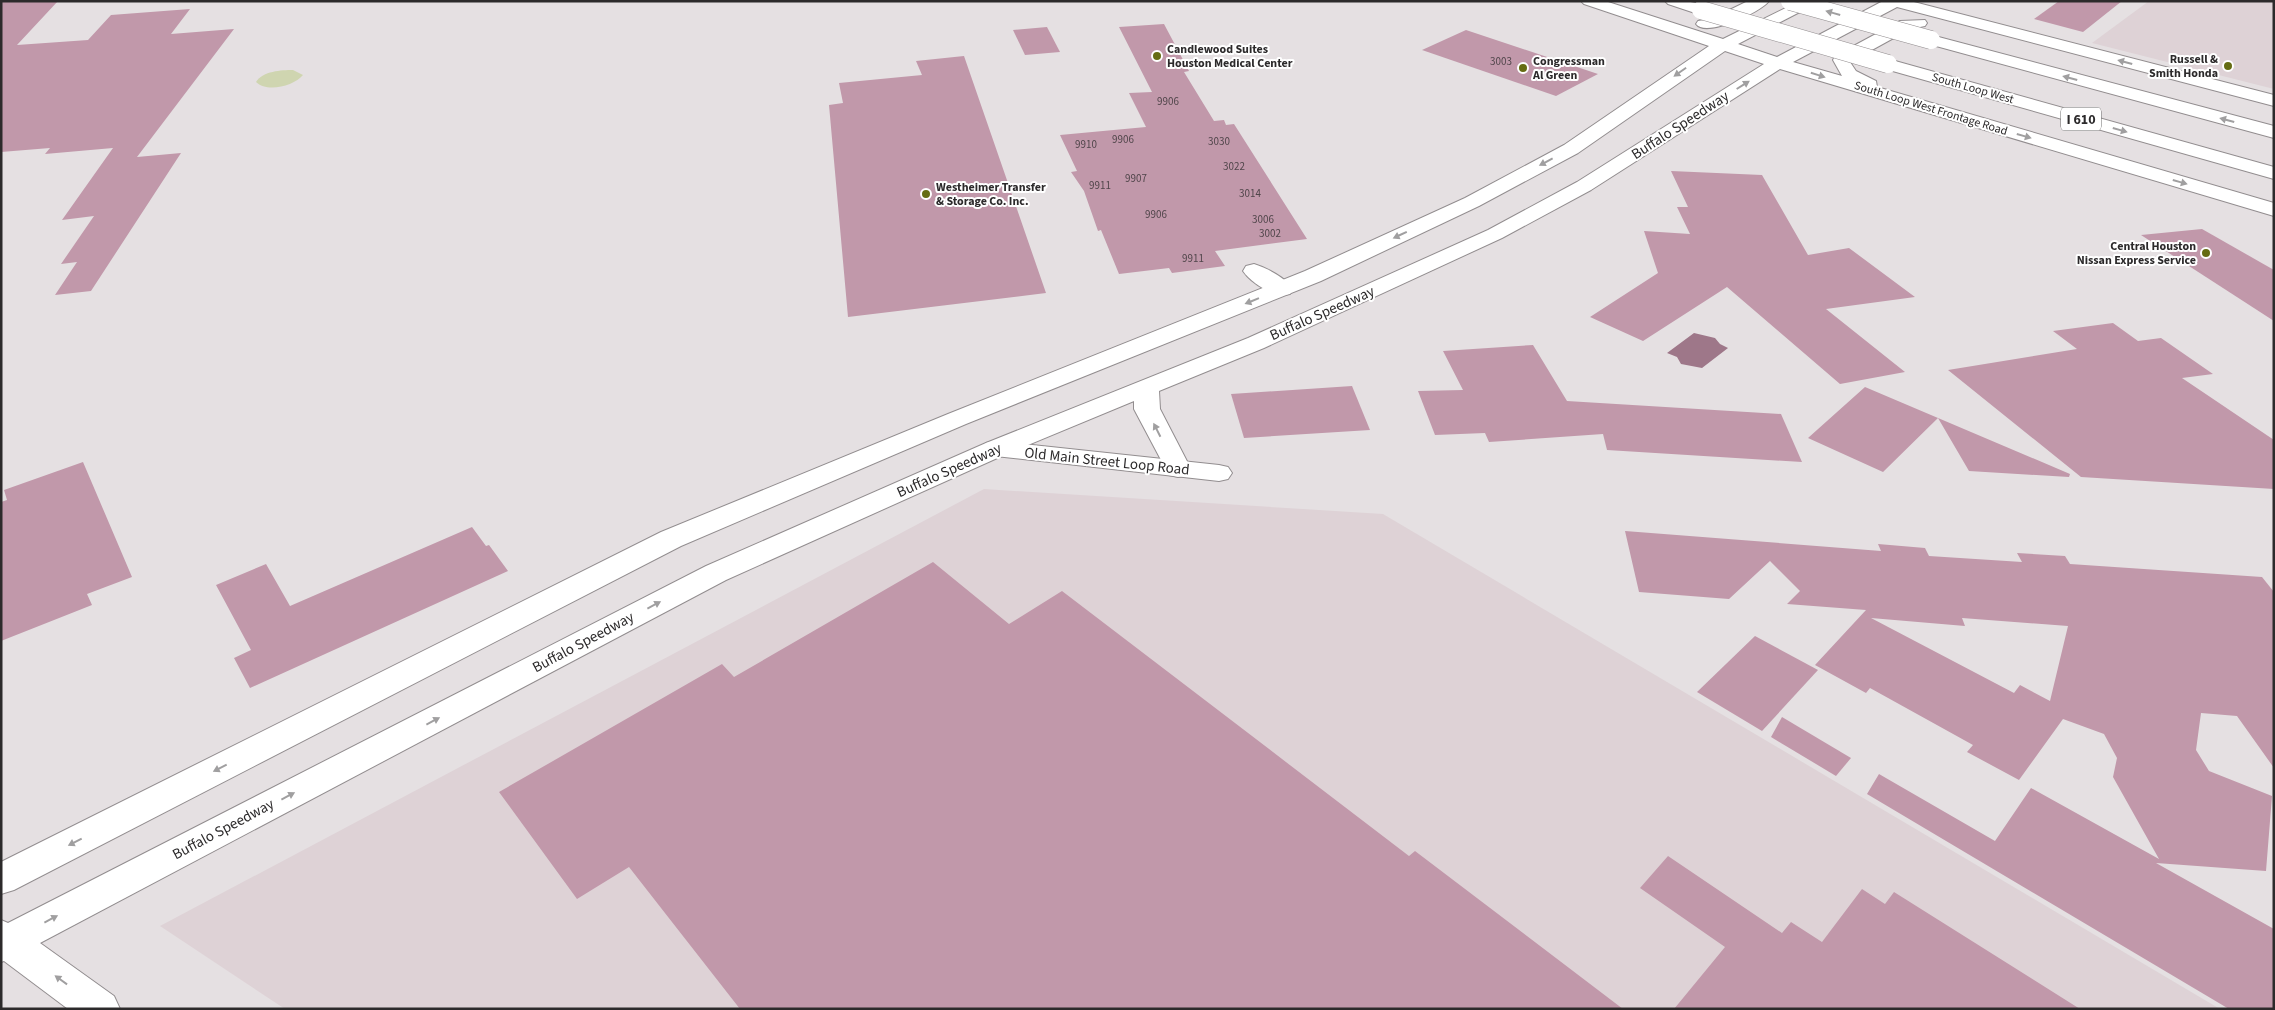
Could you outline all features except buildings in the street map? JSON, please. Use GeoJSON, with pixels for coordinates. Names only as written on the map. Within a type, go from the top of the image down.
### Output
{"type":"FeatureCollection","features":[{"type":"Feature","properties":{"kind":"main road","name":"South Loop West Frontage Road"},"geometry":{"type":"LineString","coordinates":[[1589,1],[1638,16],[1721,46],[2274,210]]}},
{"type":"Feature","properties":{"kind":"main road","name":"South Loop West"},"geometry":{"type":"LineString","coordinates":[[1673,1],[2274,173]]}},
{"type":"Feature","properties":{"kind":"main road"},"geometry":{"type":"LineString","coordinates":[[1638,16],[1692,24],[1714,24],[1761,1]]}},
{"type":"Feature","properties":{"kind":"main road","name":"I 610"},"geometry":{"type":"LineString","coordinates":[[1790,1],[2274,132]]}},
{"type":"Feature","properties":{"kind":"main road","name":"Buffalo Speedway"},"geometry":{"type":"LineString","coordinates":[[3,941],[716,573],[995,449],[1146,388],[1353,300],[1495,234],[1594,157],[1721,46],[1813,1]]}},
{"type":"Feature","properties":{"kind":"main road"},"geometry":{"type":"LineString","coordinates":[[1894,2],[2274,101]]}},
{"type":"Feature","properties":{"kind":"main road","name":"Buffalo Speedway"},"geometry":{"type":"LineString","coordinates":[[1,879],[671,539],[957,419],[1313,276],[1472,202],[1594,157],[1894,2]]}},
{"type":"Feature","properties":{"kind":"main road"},"geometry":{"type":"LineString","coordinates":[[1893,97],[1849,74],[1841,60],[1906,24],[1931,22],[1990,27]]}},
{"type":"Feature","properties":{"kind":"main road"},"geometry":{"type":"LineString","coordinates":[[1254,272],[1282,289]]}},
{"type":"Feature","properties":{"kind":"main road"},"geometry":{"type":"LineString","coordinates":[[1313,276],[1353,300]]}},
{"type":"Feature","properties":{"kind":"main road"},"geometry":{"type":"LineString","coordinates":[[1146,388],[1147,409],[1178,469]]}},
{"type":"Feature","properties":{"kind":"main road"},"geometry":{"type":"LineString","coordinates":[[957,419],[995,449]]}},
{"type":"Feature","properties":{"kind":"main road","name":"Old Main Street Loop Road"},"geometry":{"type":"LineString","coordinates":[[995,449],[1219,473]]}},
{"type":"Feature","properties":{"kind":"main road"},"geometry":{"type":"LineString","coordinates":[[3,941],[100,1009]]}},
{"type":"Feature","properties":{"kind":"shaded area","name":"Russell & Smith Honda"},"geometry":{"type":"Polygon","coordinates":[[[2149,1],[2274,1],[2274,89],[2092,43],[2149,1]]]}},
{"type":"Feature","properties":{"kind":"shaded area"},"geometry":{"type":"Polygon","coordinates":[[[1694,333],[1715,338],[1720,344],[1728,348],[1702,368],[1681,364],[1677,357],[1667,353],[1694,333]]]}},
{"type":"Feature","properties":{"kind":"shaded area"},"geometry":{"type":"Polygon","coordinates":[[[984,489],[1383,514],[2220,1009],[285,1009],[160,926],[984,489]]]}},
{"type":"Feature","properties":{"kind":"green space"},"geometry":{"type":"Polygon","coordinates":[[[293,70],[303,75],[287,85],[273,88],[256,82],[268,73],[293,70]]]}},
{"type":"Feature","properties":{"kind":"place","name":"Candlewood Suites Houston Medical Center"},"geometry":{"type":"Point","coordinates":[1157,56]}},
{"type":"Feature","properties":{"kind":"place","name":"Russell & Smith Honda"},"geometry":{"type":"Point","coordinates":[2228,66]}},
{"type":"Feature","properties":{"kind":"place","name":"Congressman Al Green"},"geometry":{"type":"Point","coordinates":[1523,68]}},
{"type":"Feature","properties":{"kind":"place","name":"Westheimer Transfer & Storage Co. Inc."},"geometry":{"type":"Point","coordinates":[926,194]}},
{"type":"Feature","properties":{"kind":"place","name":"Central Houston Nissan Express Service"},"geometry":{"type":"Point","coordinates":[2206,253]}}]}
